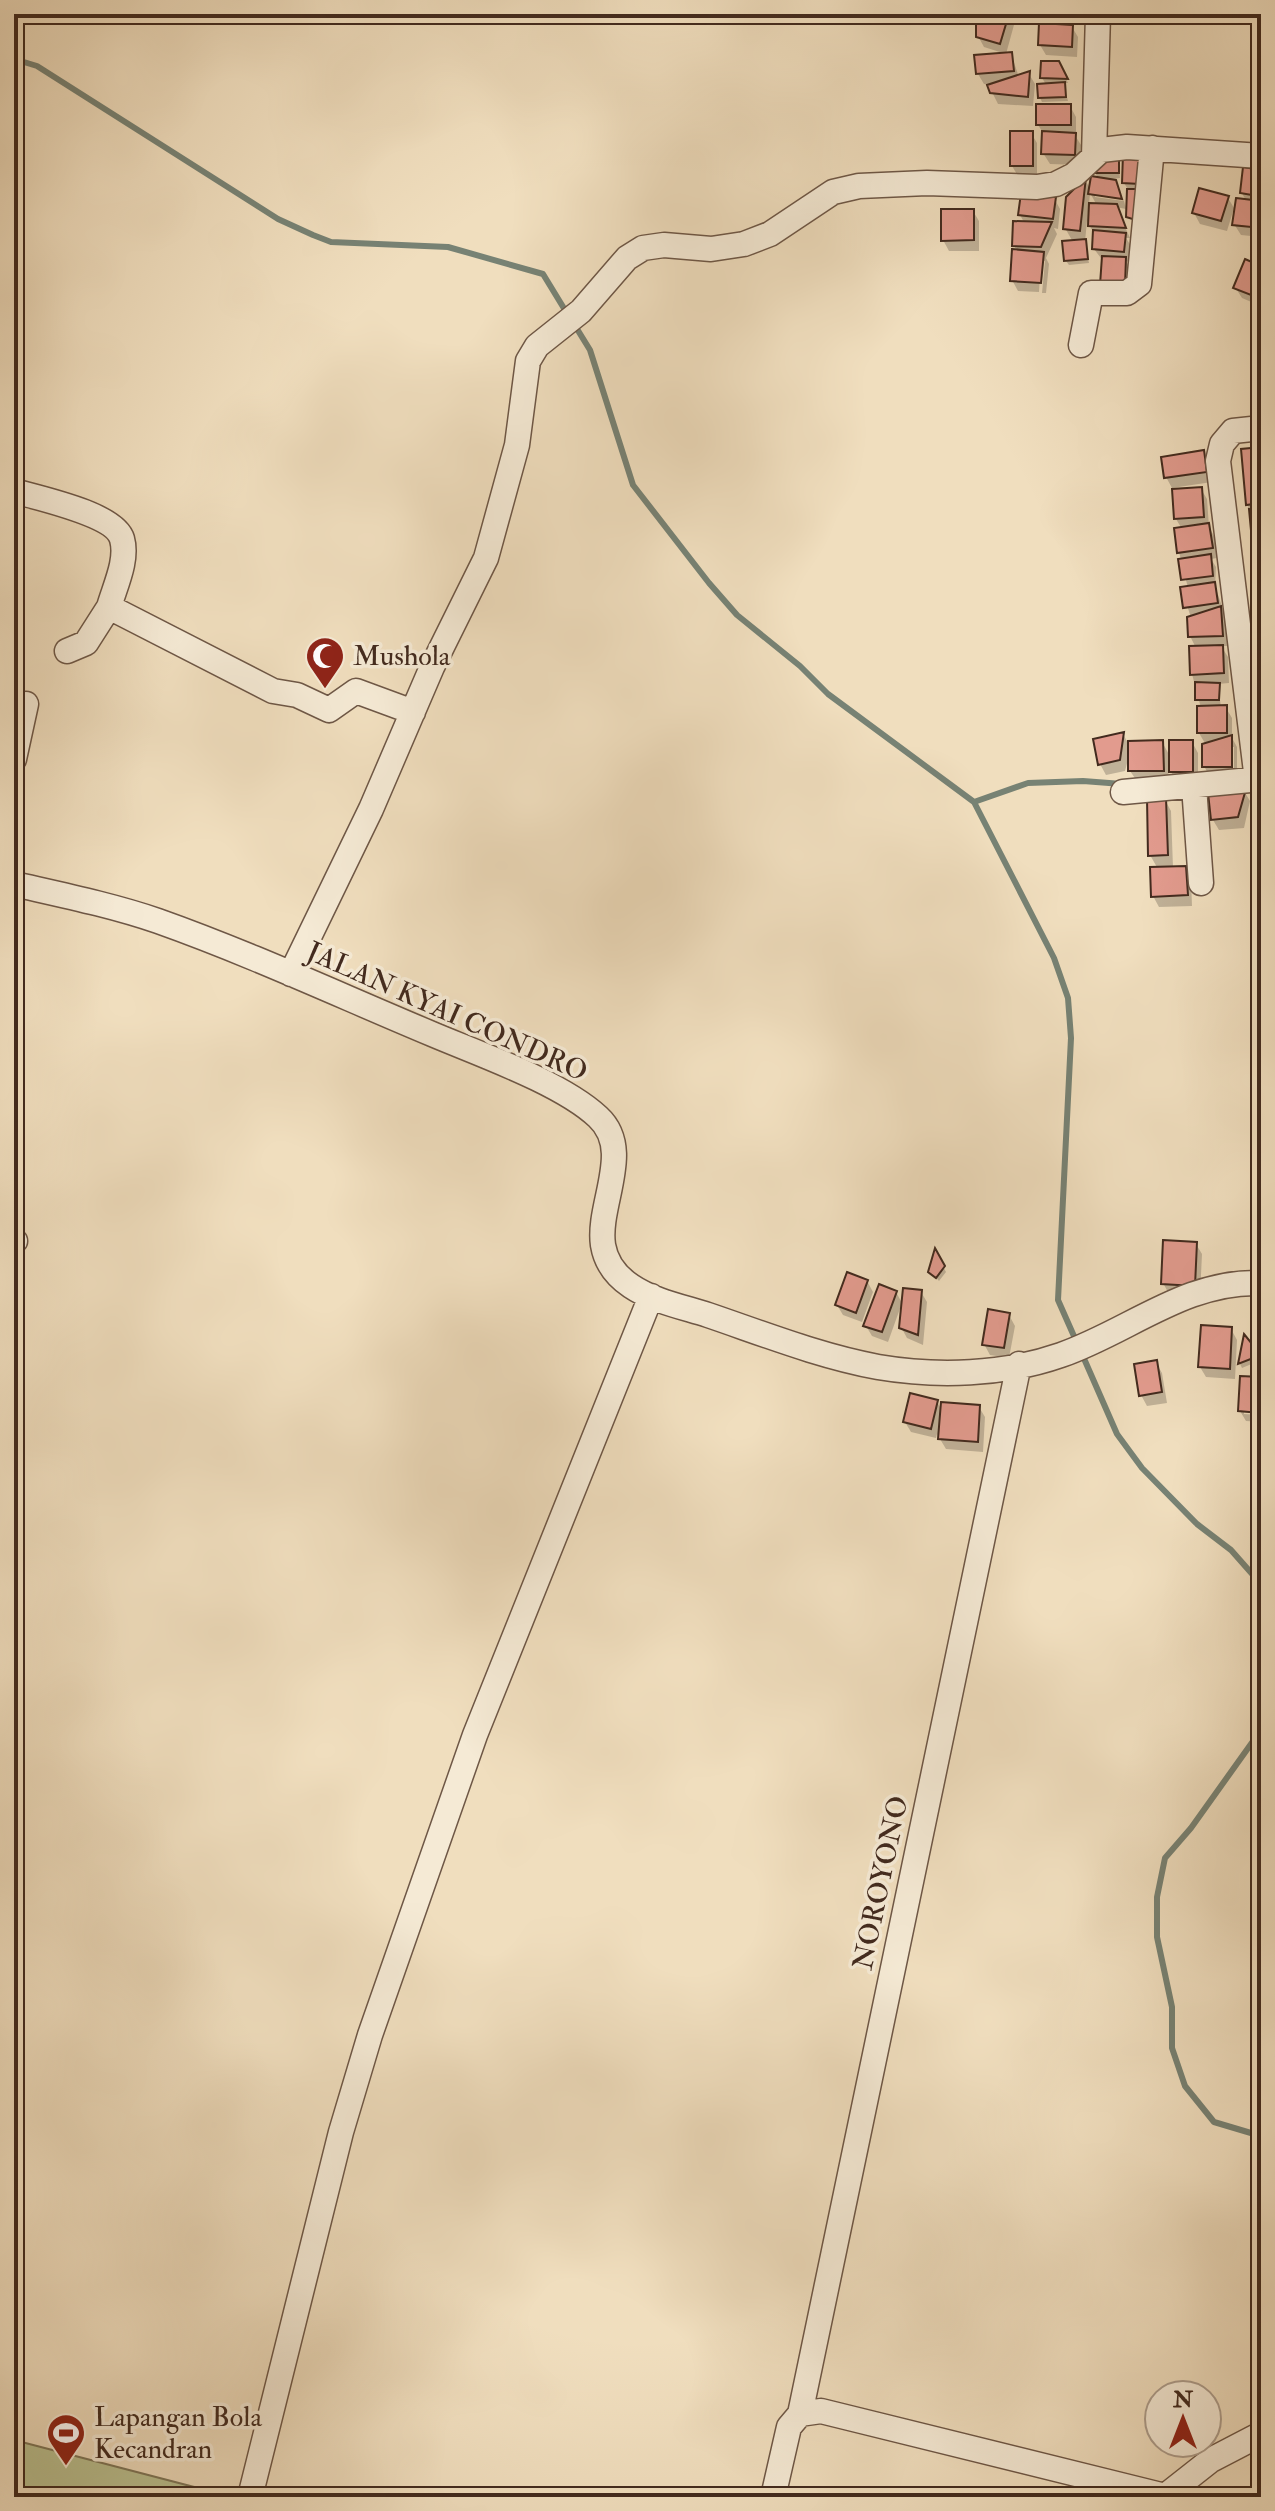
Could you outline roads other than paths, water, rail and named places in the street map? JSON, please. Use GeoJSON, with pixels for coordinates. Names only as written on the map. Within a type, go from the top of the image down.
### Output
{"type":"FeatureCollection","features":[{"type":"Feature","properties":{"kind":"street"},"geometry":{"type":"LineString","coordinates":[[1094,156],[1098,14]]}},
{"type":"Feature","properties":{"kind":"street"},"geometry":{"type":"LineString","coordinates":[[291,974],[371,809],[432,667],[486,558],[517,445],[521,393],[528,361],[537,346],[581,311],[627,258],[643,248],[664,245],[711,249],[744,244],[770,234],[833,192],[859,186],[1056,184],[1074,175],[1094,156],[1111,148],[1261,156]]}},
{"type":"Feature","properties":{"kind":"street"},"geometry":{"type":"LineString","coordinates":[[1081,345],[1091,293],[1127,293],[1139,284],[1152,148]]}},
{"type":"Feature","properties":{"kind":"street"},"geometry":{"type":"LineString","coordinates":[[1123,792],[1194,786],[1258,774],[1218,461],[1222,444],[1233,431],[1261,428]]}},
{"type":"Feature","properties":{"kind":"street"},"geometry":{"type":"LineString","coordinates":[[14,491],[81,511],[112,524],[119,531],[122,563],[109,607],[86,643],[67,651]]}},
{"type":"Feature","properties":{"kind":"street"},"geometry":{"type":"LineString","coordinates":[[109,607],[273,691],[297,695],[329,710],[356,691],[413,712]]}},
{"type":"Feature","properties":{"kind":"street"},"geometry":{"type":"LineString","coordinates":[[14,759],[26,704]]}},
{"type":"Feature","properties":{"kind":"street"},"geometry":{"type":"LineString","coordinates":[[1194,786],[1201,883]]}},
{"type":"Feature","properties":{"kind":"street","name":"JALAN KYAI CONDRO"},"geometry":{"type":"LineString","coordinates":[[14,884],[157,921],[490,1059],[581,1105],[601,1119],[613,1146],[603,1223],[606,1254],[615,1273],[651,1296],[830,1356],[878,1367],[937,1374],[1019,1364],[1061,1355],[1206,1290],[1238,1282],[1261,1283]]}},
{"type":"Feature","properties":{"kind":"street"},"geometry":{"type":"LineString","coordinates":[[250,2497],[341,2132],[370,2035],[475,1735],[651,1296]]}},
{"type":"Feature","properties":{"kind":"street","name":"NOROYONO"},"geometry":{"type":"LineString","coordinates":[[773,2497],[789,2427],[800,2414],[1019,1364]]}},
{"type":"Feature","properties":{"kind":"street"},"geometry":{"type":"LineString","coordinates":[[800,2414],[821,2411],[1164,2497],[1211,2460],[1261,2434]]}},
{"type":"Feature","properties":{"kind":"waterway"},"geometry":{"type":"LineString","coordinates":[[14,59],[37,66],[278,219],[331,242],[448,247],[543,274],[568,315]]}},
{"type":"Feature","properties":{"kind":"waterway"},"geometry":{"type":"LineString","coordinates":[[574,324],[590,350],[633,485],[737,615],[800,666],[828,694],[974,802],[1054,958],[1068,998],[1071,1038],[1058,1300],[1077,1343]]}},
{"type":"Feature","properties":{"kind":"waterway"},"geometry":{"type":"LineString","coordinates":[[974,802],[1028,783],[1083,781],[1122,784]]}},
{"type":"Feature","properties":{"kind":"waterway"},"geometry":{"type":"LineString","coordinates":[[1082,1354],[1117,1434],[1142,1468],[1197,1524],[1231,1550],[1261,1584]]}},
{"type":"Feature","properties":{"kind":"waterway"},"geometry":{"type":"LineString","coordinates":[[1261,1730],[1191,1828],[1165,1858],[1157,1897],[1157,1937],[1172,2007],[1172,2048],[1185,2086],[1214,2122],[1261,2136]]}},
{"type":"Feature","properties":{"kind":"place","name":"Mushola"},"geometry":{"type":"Point","coordinates":[325,690]}},
{"type":"Feature","properties":{"kind":"place","name":"Lapangan Bola Kecandran"},"geometry":{"type":"Point","coordinates":[66,2467]}}]}
